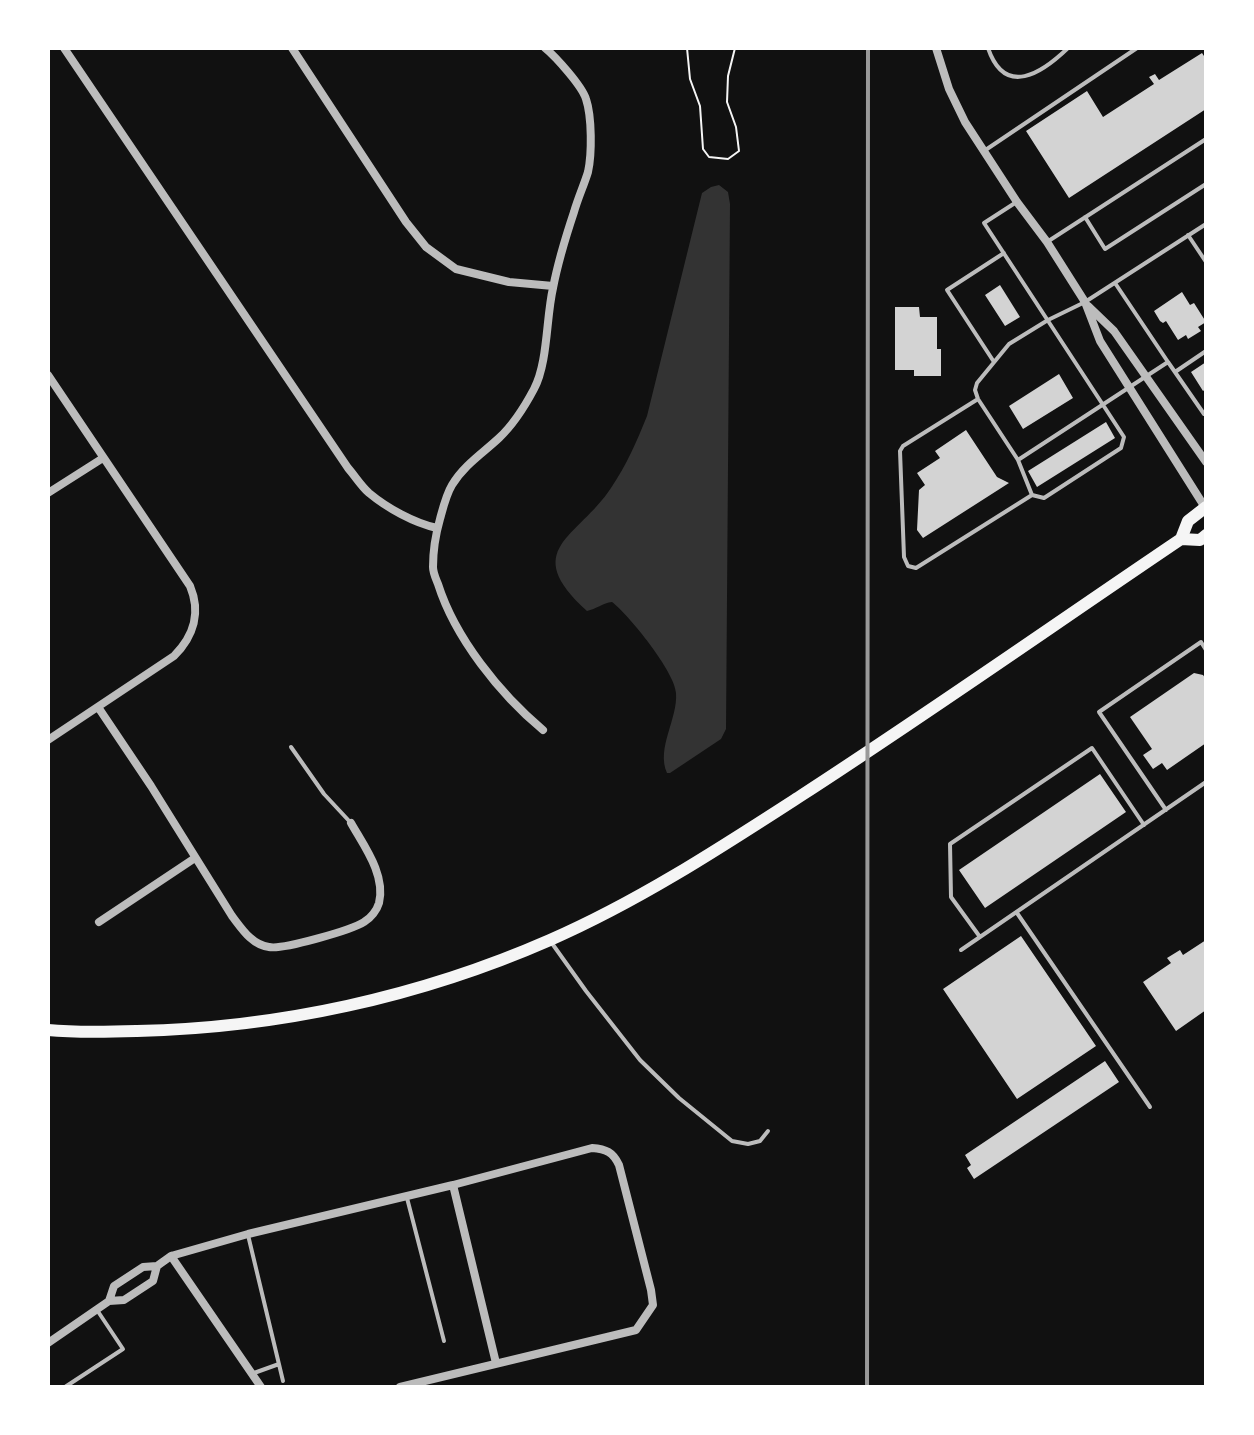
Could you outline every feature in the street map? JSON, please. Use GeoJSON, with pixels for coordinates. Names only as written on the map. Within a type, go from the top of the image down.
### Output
{"type":"FeatureCollection","features":[{"type":"Feature","properties":{"kind":"main road"},"geometry":{"type":"LineString","coordinates":[[48,1030],[163,1030],[259,1022],[357,1003],[435,982],[497,962],[550,940],[631,901],[714,852],[867,752],[1181,539],[1188,521],[1206,508]]}},
{"type":"Feature","properties":{"kind":"main road"},"geometry":{"type":"LineString","coordinates":[[1181,539],[1200,540],[1206,535]]}},
{"type":"Feature","properties":{"kind":"street"},"geometry":{"type":"LineString","coordinates":[[64,48],[348,468],[382,503],[437,528]]}},
{"type":"Feature","properties":{"kind":"street"},"geometry":{"type":"LineString","coordinates":[[292,48],[406,222],[426,247],[456,269],[509,282],[553,286]]}},
{"type":"Feature","properties":{"kind":"street"},"geometry":{"type":"LineString","coordinates":[[543,730],[493,678],[455,626],[442,599],[433,569],[437,528],[452,485],[478,454],[499,438],[515,420],[537,384],[553,286],[588,170],[591,136],[586,98],[558,58],[545,48]]}},
{"type":"Feature","properties":{"kind":"street"},"geometry":{"type":"LineString","coordinates":[[936,48],[949,89],[965,122],[1085,302],[1100,341],[1206,508]]}},
{"type":"Feature","properties":{"kind":"street"},"geometry":{"type":"LineString","coordinates":[[1085,302],[1114,331],[1206,462]]}},
{"type":"Feature","properties":{"kind":"street"},"geometry":{"type":"LineString","coordinates":[[48,375],[196,599],[194,624],[183,647],[174,656],[48,740]]}},
{"type":"Feature","properties":{"kind":"street"},"geometry":{"type":"LineString","coordinates":[[48,493],[103,458]]}},
{"type":"Feature","properties":{"kind":"street"},"geometry":{"type":"LineString","coordinates":[[98,707],[232,916],[256,943],[270,948],[286,946],[363,923],[372,916],[379,904],[380,883],[351,823]]}},
{"type":"Feature","properties":{"kind":"street"},"geometry":{"type":"LineString","coordinates":[[99,922],[195,858]]}},
{"type":"Feature","properties":{"kind":"street"},"geometry":{"type":"LineString","coordinates":[[109,1301],[114,1286],[143,1267],[157,1266],[171,1256],[592,1148],[605,1149],[615,1156],[653,1305],[636,1330],[400,1387]]}},
{"type":"Feature","properties":{"kind":"street"},"geometry":{"type":"LineString","coordinates":[[453,1185],[496,1363]]}},
{"type":"Feature","properties":{"kind":"street"},"geometry":{"type":"LineString","coordinates":[[171,1256],[261,1387]]}},
{"type":"Feature","properties":{"kind":"street"},"geometry":{"type":"LineString","coordinates":[[48,1343],[109,1301],[124,1300],[153,1281],[157,1266]]}},
{"type":"Feature","properties":{"kind":"lane"},"geometry":{"type":"LineString","coordinates":[[988,48],[997,66],[1005,72],[1021,76],[1041,71],[1068,48]]}},
{"type":"Feature","properties":{"kind":"lane"},"geometry":{"type":"LineString","coordinates":[[984,151],[1137,48]]}},
{"type":"Feature","properties":{"kind":"lane"},"geometry":{"type":"LineString","coordinates":[[1047,242],[1206,139]]}},
{"type":"Feature","properties":{"kind":"lane"},"geometry":{"type":"LineString","coordinates":[[1085,217],[1105,249],[1206,184]]}},
{"type":"Feature","properties":{"kind":"lane"},"geometry":{"type":"LineString","coordinates":[[978,399],[903,446],[900,451],[904,557],[908,566],[916,568],[1032,495],[1044,498],[1121,448],[1124,437],[984,223],[1017,202]]}},
{"type":"Feature","properties":{"kind":"lane"},"geometry":{"type":"LineString","coordinates":[[1032,495],[1018,460],[978,399],[975,390],[977,383],[1009,344],[1085,302],[1206,224]]}},
{"type":"Feature","properties":{"kind":"lane"},"geometry":{"type":"LineString","coordinates":[[1188,235],[1206,262]]}},
{"type":"Feature","properties":{"kind":"lane"},"geometry":{"type":"LineString","coordinates":[[994,363],[947,290],[1004,253]]}},
{"type":"Feature","properties":{"kind":"lane"},"geometry":{"type":"LineString","coordinates":[[1115,283],[1206,413]]}},
{"type":"Feature","properties":{"kind":"lane"},"geometry":{"type":"LineString","coordinates":[[1175,372],[1206,351]]}},
{"type":"Feature","properties":{"kind":"lane"},"geometry":{"type":"LineString","coordinates":[[1018,460],[1168,362]]}},
{"type":"Feature","properties":{"kind":"lane"},"geometry":{"type":"LineString","coordinates":[[1166,810],[1099,712],[1206,636]]}},
{"type":"Feature","properties":{"kind":"lane"},"geometry":{"type":"LineString","coordinates":[[1201,642],[1206,650]]}},
{"type":"Feature","properties":{"kind":"lane"},"geometry":{"type":"LineString","coordinates":[[291,747],[324,794],[351,823]]}},
{"type":"Feature","properties":{"kind":"lane"},"geometry":{"type":"LineString","coordinates":[[980,937],[951,897],[950,844],[1092,748],[1144,825]]}},
{"type":"Feature","properties":{"kind":"lane"},"geometry":{"type":"LineString","coordinates":[[961,950],[1206,782]]}},
{"type":"Feature","properties":{"kind":"lane"},"geometry":{"type":"LineString","coordinates":[[1017,913],[1150,1107]]}},
{"type":"Feature","properties":{"kind":"lane"},"geometry":{"type":"LineString","coordinates":[[550,940],[640,1060],[679,1098],[732,1141],[748,1144],[760,1141],[768,1131]]}},
{"type":"Feature","properties":{"kind":"lane"},"geometry":{"type":"LineString","coordinates":[[407,1196],[444,1341]]}},
{"type":"Feature","properties":{"kind":"lane"},"geometry":{"type":"LineString","coordinates":[[248,1234],[283,1381]]}},
{"type":"Feature","properties":{"kind":"lane"},"geometry":{"type":"LineString","coordinates":[[65,1387],[123,1349],[97,1310]]}},
{"type":"Feature","properties":{"kind":"lane"},"geometry":{"type":"LineString","coordinates":[[251,1373],[279,1364]]}},
{"type":"Feature","properties":{"kind":"path"},"geometry":{"type":"LineString","coordinates":[[687,48],[690,79],[700,106],[703,149],[709,157],[728,159],[739,151],[736,127],[727,102],[728,76],[735,48]]}},
{"type":"Feature","properties":{"kind":"shaded area"},"geometry":{"type":"Polygon","coordinates":[[[719,185],[728,192],[730,204],[726,729],[721,739],[667,773],[664,754],[676,703],[674,684],[668,672],[639,631],[612,602],[587,611],[567,590],[557,573],[556,558],[561,545],[611,488],[639,435],[647,416],[702,193],[719,185]]]}},
{"type":"Feature","properties":{"kind":"building"},"geometry":{"type":"Polygon","coordinates":[[[1202,53],[1206,59],[1206,109],[1069,198],[1026,131],[1087,91],[1103,117],[1154,84],[1149,77],[1155,74],[1159,80],[1202,53]]]}},
{"type":"Feature","properties":{"kind":"building"},"geometry":{"type":"Polygon","coordinates":[[[1000,285],[1020,317],[1005,326],[985,295],[1000,285]]]}},
{"type":"Feature","properties":{"kind":"building"},"geometry":{"type":"Polygon","coordinates":[[[1182,292],[1190,305],[1194,303],[1206,322],[1198,327],[1201,331],[1188,339],[1186,335],[1178,340],[1166,321],[1160,321],[1154,311],[1182,292]]]}},
{"type":"Feature","properties":{"kind":"building"},"geometry":{"type":"Polygon","coordinates":[[[895,307],[919,307],[920,317],[937,317],[941,376],[914,376],[914,370],[895,370],[895,307]]]}},
{"type":"Feature","properties":{"kind":"building"},"geometry":{"type":"Polygon","coordinates":[[[1206,362],[1206,389],[1203,391],[1191,372],[1206,362]]]}},
{"type":"Feature","properties":{"kind":"building"},"geometry":{"type":"Polygon","coordinates":[[[1059,374],[1073,398],[1023,429],[1009,406],[1059,374]]]}},
{"type":"Feature","properties":{"kind":"building"},"geometry":{"type":"Polygon","coordinates":[[[1106,422],[1115,438],[1037,487],[1028,471],[1106,422]]]}},
{"type":"Feature","properties":{"kind":"building"},"geometry":{"type":"Polygon","coordinates":[[[966,430],[997,477],[1009,483],[923,538],[917,530],[919,490],[925,485],[917,473],[940,458],[935,451],[966,430]]]}},
{"type":"Feature","properties":{"kind":"building"},"geometry":{"type":"Polygon","coordinates":[[[1194,673],[1206,679],[1206,743],[1167,770],[1162,763],[1153,769],[1143,755],[1152,749],[1130,717],[1194,673]]]}},
{"type":"Feature","properties":{"kind":"building"},"geometry":{"type":"Polygon","coordinates":[[[1100,774],[1126,812],[985,908],[959,870],[1100,774]]]}},
{"type":"Feature","properties":{"kind":"building"},"geometry":{"type":"Polygon","coordinates":[[[1021,936],[1096,1046],[1017,1099],[943,989],[1021,936]]]}},
{"type":"Feature","properties":{"kind":"building"},"geometry":{"type":"Polygon","coordinates":[[[1206,940],[1206,1010],[1176,1031],[1143,982],[1171,963],[1167,958],[1180,950],[1183,955],[1206,940]]]}},
{"type":"Feature","properties":{"kind":"building"},"geometry":{"type":"Polygon","coordinates":[[[1105,1061],[1119,1082],[974,1179],[967,1168],[971,1165],[965,1155],[1105,1061]]]}},
{"type":"Feature","properties":{"kind":"railway"},"geometry":{"type":"LineString","coordinates":[[867,1387],[868,48]]}}]}
